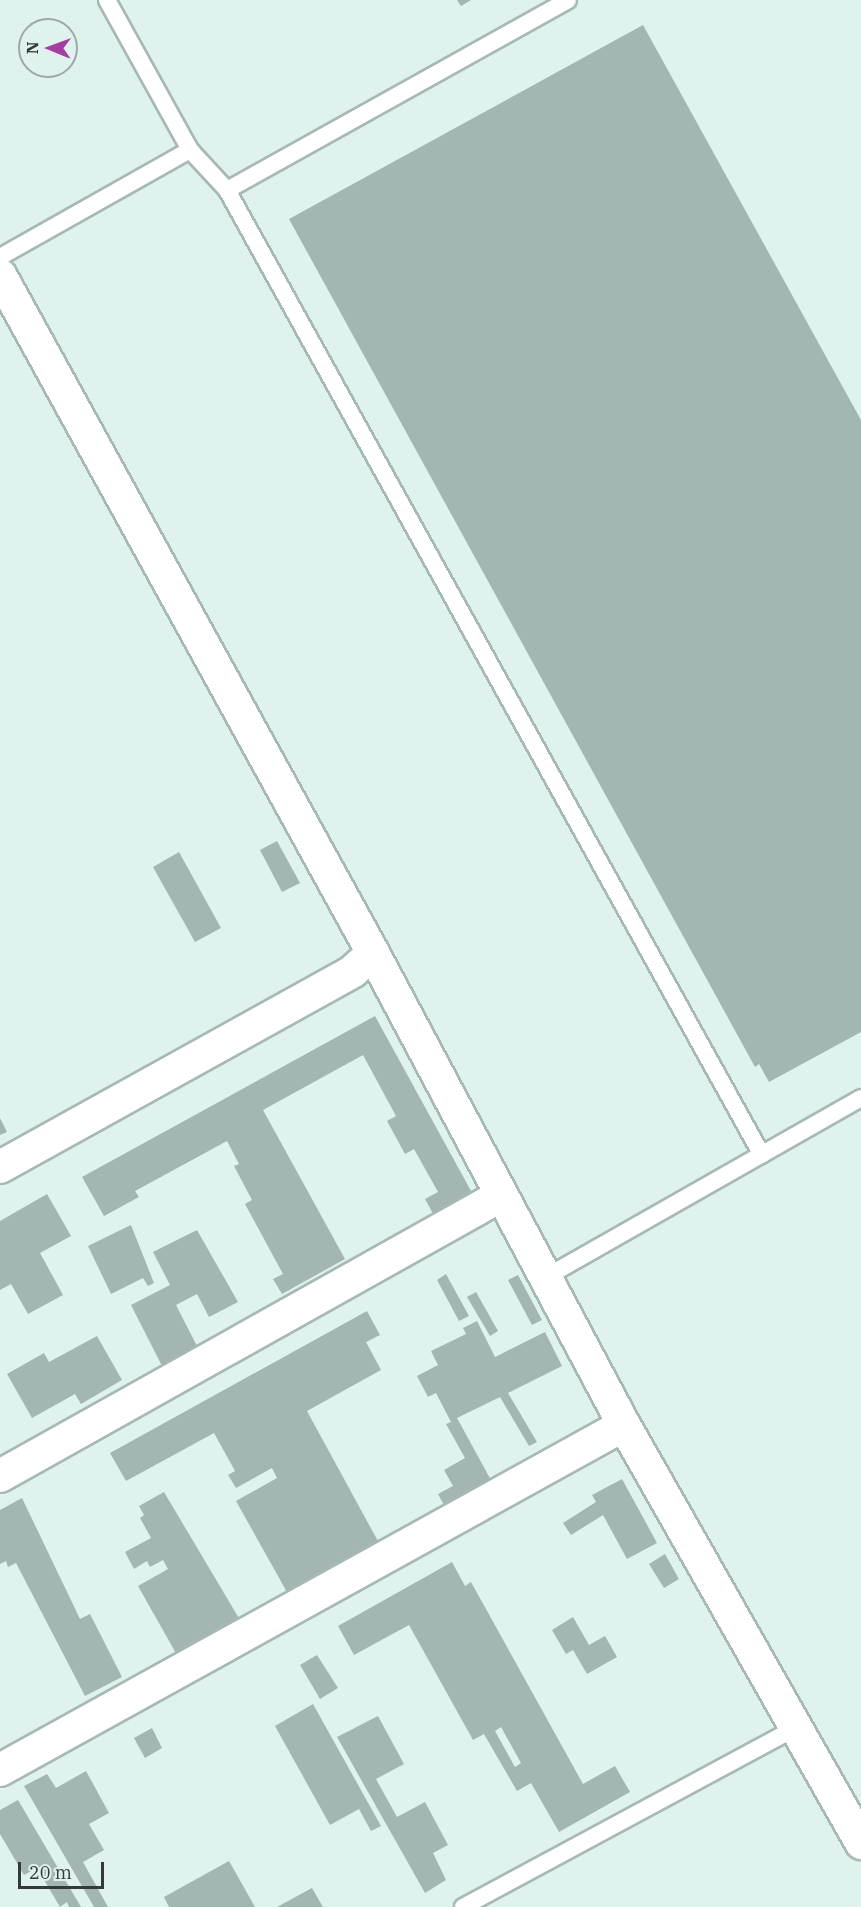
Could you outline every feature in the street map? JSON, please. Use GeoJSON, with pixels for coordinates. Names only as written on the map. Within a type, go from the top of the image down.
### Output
{"type":"FeatureCollection","features":[{"type":"Feature","properties":{"kind":"street"},"geometry":{"type":"LineString","coordinates":[[0,275],[373,953],[624,1425],[861,1843]]}},
{"type":"Feature","properties":{"kind":"street"},"geometry":{"type":"LineString","coordinates":[[0,1167],[353,971],[373,953]]}},
{"type":"Feature","properties":{"kind":"street"},"geometry":{"type":"LineString","coordinates":[[0,1476],[502,1195]]}},
{"type":"Feature","properties":{"kind":"street"},"geometry":{"type":"LineString","coordinates":[[0,1770],[624,1425]]}},
{"type":"Feature","properties":{"kind":"lane"},"geometry":{"type":"LineString","coordinates":[[107,0],[190,150],[227,190],[762,1155]]}},
{"type":"Feature","properties":{"kind":"lane"},"geometry":{"type":"LineString","coordinates":[[227,190],[568,0]]}},
{"type":"Feature","properties":{"kind":"lane"},"geometry":{"type":"LineString","coordinates":[[0,257],[190,150]]}},
{"type":"Feature","properties":{"kind":"lane"},"geometry":{"type":"LineString","coordinates":[[546,1277],[861,1098]]}},
{"type":"Feature","properties":{"kind":"lane"},"geometry":{"type":"LineString","coordinates":[[463,1907],[797,1727]]}},
{"type":"Feature","properties":{"kind":"building"},"geometry":{"type":"Polygon","coordinates":[[[457,0],[471,0],[461,6],[457,0]]]}},
{"type":"Feature","properties":{"kind":"building"},"geometry":{"type":"Polygon","coordinates":[[[643,25],[861,420],[861,1032],[769,1082],[759,1064],[755,1067],[289,219],[643,25]]]}},
{"type":"Feature","properties":{"kind":"building"},"geometry":{"type":"Polygon","coordinates":[[[277,841],[300,883],[282,892],[260,850],[277,841]]]}},
{"type":"Feature","properties":{"kind":"building"},"geometry":{"type":"Polygon","coordinates":[[[179,852],[221,928],[195,942],[153,867],[179,852]]]}},
{"type":"Feature","properties":{"kind":"building"},"geometry":{"type":"Polygon","coordinates":[[[375,1016],[476,1200],[437,1221],[425,1199],[438,1192],[414,1149],[405,1154],[387,1121],[396,1116],[363,1055],[263,1110],[345,1259],[282,1294],[273,1279],[283,1274],[245,1204],[252,1200],[234,1166],[239,1164],[227,1141],[135,1191],[139,1197],[104,1216],[82,1177],[375,1016]]]}},
{"type":"Feature","properties":{"kind":"building"},"geometry":{"type":"Polygon","coordinates":[[[0,1118],[7,1132],[0,1135],[0,1118]]]}},
{"type":"Feature","properties":{"kind":"building"},"geometry":{"type":"Polygon","coordinates":[[[47,1194],[71,1236],[40,1253],[63,1295],[28,1314],[11,1284],[0,1290],[0,1221],[47,1194]]]}},
{"type":"Feature","properties":{"kind":"building"},"geometry":{"type":"Polygon","coordinates":[[[131,1225],[154,1283],[148,1286],[143,1278],[111,1294],[88,1246],[131,1225]]]}},
{"type":"Feature","properties":{"kind":"building"},"geometry":{"type":"Polygon","coordinates":[[[197,1230],[238,1302],[209,1317],[197,1294],[176,1305],[199,1350],[163,1368],[131,1305],[170,1285],[153,1252],[197,1230]]]}},
{"type":"Feature","properties":{"kind":"building"},"geometry":{"type":"Polygon","coordinates":[[[446,1274],[469,1316],[459,1321],[437,1280],[446,1274]]]}},
{"type":"Feature","properties":{"kind":"building"},"geometry":{"type":"Polygon","coordinates":[[[518,1275],[542,1320],[532,1325],[508,1280],[518,1275]]]}},
{"type":"Feature","properties":{"kind":"building"},"geometry":{"type":"Polygon","coordinates":[[[476,1292],[498,1331],[490,1336],[467,1297],[476,1292]]]}},
{"type":"Feature","properties":{"kind":"building"},"geometry":{"type":"Polygon","coordinates":[[[367,1311],[380,1335],[366,1342],[381,1370],[307,1411],[379,1543],[288,1594],[236,1501],[277,1478],[272,1468],[236,1488],[228,1475],[235,1471],[214,1433],[126,1481],[110,1453],[367,1311]]]}},
{"type":"Feature","properties":{"kind":"building"},"geometry":{"type":"Polygon","coordinates":[[[477,1321],[495,1357],[545,1332],[562,1366],[508,1393],[537,1442],[529,1446],[500,1397],[457,1418],[492,1482],[445,1507],[438,1494],[453,1486],[444,1470],[465,1458],[446,1424],[451,1422],[436,1393],[428,1397],[417,1376],[438,1365],[431,1351],[466,1334],[463,1328],[477,1321]]]}},
{"type":"Feature","properties":{"kind":"building"},"geometry":{"type":"Polygon","coordinates":[[[97,1336],[122,1380],[81,1404],[75,1394],[32,1418],[7,1374],[44,1353],[49,1362],[97,1336]]]}},
{"type":"Feature","properties":{"kind":"building"},"geometry":{"type":"Polygon","coordinates":[[[622,1479],[657,1543],[627,1559],[603,1515],[571,1535],[563,1523],[596,1502],[592,1495],[622,1479]]]}},
{"type":"Feature","properties":{"kind":"building"},"geometry":{"type":"Polygon","coordinates":[[[164,1492],[240,1620],[177,1655],[138,1586],[168,1569],[163,1560],[150,1567],[147,1561],[134,1569],[125,1552],[151,1538],[140,1518],[144,1515],[139,1506],[164,1492]]]}},
{"type":"Feature","properties":{"kind":"building"},"geometry":{"type":"Polygon","coordinates":[[[22,1498],[80,1619],[90,1614],[122,1677],[85,1696],[16,1563],[8,1567],[6,1561],[0,1564],[0,1510],[22,1498]]]}},
{"type":"Feature","properties":{"kind":"building"},"geometry":{"type":"Polygon","coordinates":[[[665,1554],[679,1579],[664,1588],[649,1564],[665,1554]]]}},
{"type":"Feature","properties":{"kind":"building"},"geometry":{"type":"Polygon","coordinates":[[[452,1562],[465,1586],[471,1582],[583,1784],[615,1766],[630,1792],[559,1832],[531,1783],[517,1791],[484,1734],[473,1740],[409,1625],[354,1655],[338,1626],[452,1562]],[[501,1727],[495,1731],[515,1767],[521,1763],[501,1727]]]}},
{"type":"Feature","properties":{"kind":"building"},"geometry":{"type":"Polygon","coordinates":[[[573,1617],[589,1645],[605,1636],[617,1657],[587,1674],[573,1650],[566,1654],[552,1630],[573,1617]]]}},
{"type":"Feature","properties":{"kind":"building"},"geometry":{"type":"Polygon","coordinates":[[[317,1655],[338,1688],[320,1699],[300,1665],[317,1655]]]}},
{"type":"Feature","properties":{"kind":"building"},"geometry":{"type":"Polygon","coordinates":[[[313,1704],[381,1826],[371,1831],[359,1809],[330,1825],[275,1726],[313,1704]]]}},
{"type":"Feature","properties":{"kind":"building"},"geometry":{"type":"Polygon","coordinates":[[[378,1716],[404,1764],[376,1779],[397,1817],[425,1802],[448,1845],[433,1853],[446,1880],[425,1893],[337,1737],[378,1716]]]}},
{"type":"Feature","properties":{"kind":"building"},"geometry":{"type":"Polygon","coordinates":[[[152,1728],[162,1748],[145,1758],[134,1738],[152,1728]]]}},
{"type":"Feature","properties":{"kind":"building"},"geometry":{"type":"Polygon","coordinates":[[[86,1771],[109,1813],[89,1824],[104,1850],[83,1862],[108,1907],[94,1907],[24,1786],[47,1774],[56,1788],[86,1771]]]}},
{"type":"Feature","properties":{"kind":"building"},"geometry":{"type":"Polygon","coordinates":[[[18,1800],[81,1907],[69,1907],[67,1902],[60,1907],[37,1868],[24,1875],[0,1834],[0,1810],[18,1800]]]}},
{"type":"Feature","properties":{"kind":"building"},"geometry":{"type":"Polygon","coordinates":[[[229,1861],[255,1907],[169,1907],[164,1897],[229,1861]]]}},
{"type":"Feature","properties":{"kind":"building"},"geometry":{"type":"Polygon","coordinates":[[[312,1888],[323,1907],[277,1907],[312,1888]]]}}]}
